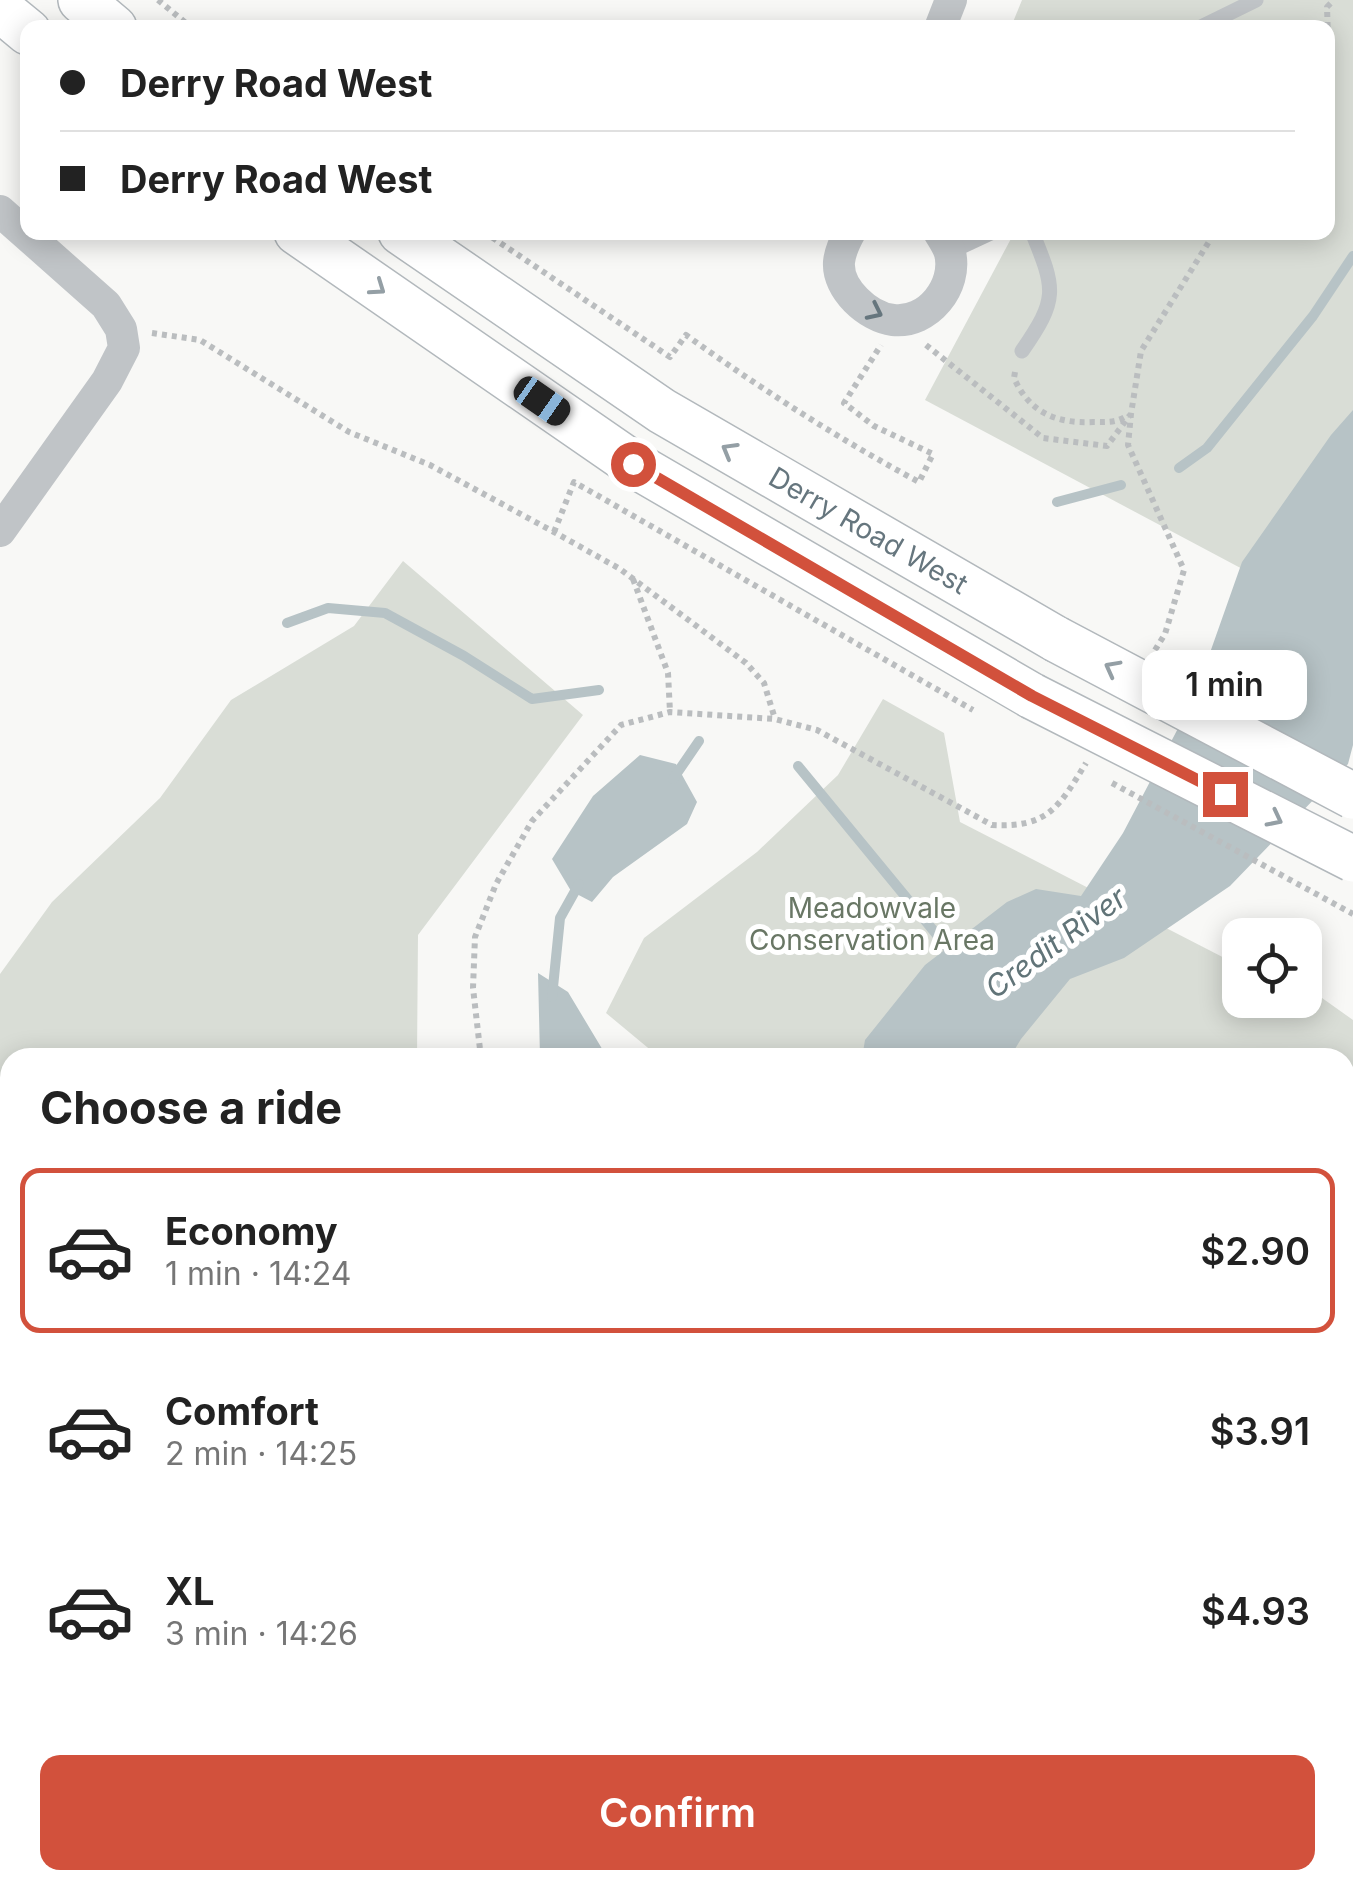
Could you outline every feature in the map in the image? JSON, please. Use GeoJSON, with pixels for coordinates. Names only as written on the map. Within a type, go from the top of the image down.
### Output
{"type":"FeatureCollection","features":[{"type":"Feature","properties":{"kind":"main road"},"geometry":{"type":"LineString","coordinates":[[81,0],[105,20]]}},
{"type":"Feature","properties":{"kind":"main road"},"geometry":{"type":"LineString","coordinates":[[0,9],[20,25]]}},
{"type":"Feature","properties":{"kind":"main road"},"geometry":{"type":"LineString","coordinates":[[309,240],[633,464],[1032,696],[1353,859]]}},
{"type":"Feature","properties":{"kind":"main road","name":"Derry Road West"},"geometry":{"type":"LineString","coordinates":[[413,240],[662,411],[1056,639],[1353,796]]}},
{"type":"Feature","properties":{"kind":"street"},"geometry":{"type":"LineString","coordinates":[[0,212],[20,230]]}},
{"type":"Feature","properties":{"kind":"street"},"geometry":{"type":"LineString","coordinates":[[0,531],[108,381],[124,348],[121,329],[106,305],[32,240]]}},
{"type":"Feature","properties":{"kind":"street"},"geometry":{"type":"LineString","coordinates":[[847,240],[838,263],[844,282],[858,303],[895,321],[930,309],[943,294],[951,276],[945,242]]}},
{"type":"Feature","properties":{"kind":"lane"},"geometry":{"type":"LineString","coordinates":[[1215,20],[1256,0]]}},
{"type":"Feature","properties":{"kind":"lane"},"geometry":{"type":"LineString","coordinates":[[1022,352],[1048,310],[1050,280],[1035,240]]}},
{"type":"Feature","properties":{"kind":"path"},"geometry":{"type":"LineString","coordinates":[[158,0],[182,20]]}},
{"type":"Feature","properties":{"kind":"path"},"geometry":{"type":"LineString","coordinates":[[496,240],[670,357],[686,335],[823,430],[919,482],[932,454],[874,426],[844,403],[895,321],[1042,438],[1107,446],[1130,414],[1142,351],[1210,240]]}},
{"type":"Feature","properties":{"kind":"path"},"geometry":{"type":"LineString","coordinates":[[121,329],[200,340],[349,432],[430,465],[554,532],[633,579],[746,664],[764,683],[775,719],[670,712],[621,725],[532,821],[496,884],[475,938],[472,988],[479,1048]]}},
{"type":"Feature","properties":{"kind":"path"},"geometry":{"type":"LineString","coordinates":[[1022,352],[1014,378],[1021,394],[1048,417],[1082,423],[1118,421],[1130,414]]}},
{"type":"Feature","properties":{"kind":"path"},"geometry":{"type":"LineString","coordinates":[[554,532],[574,482],[977,711]]}},
{"type":"Feature","properties":{"kind":"path"},"geometry":{"type":"LineString","coordinates":[[633,579],[668,673],[670,712]]}},
{"type":"Feature","properties":{"kind":"path"},"geometry":{"type":"LineString","coordinates":[[1077,764],[1094,773]]}},
{"type":"Feature","properties":{"kind":"path"},"geometry":{"type":"LineString","coordinates":[[1111,782],[1353,914]]}},
{"type":"Feature","properties":{"kind":"green space"},"geometry":{"type":"Polygon","coordinates":[[[1022,0],[1353,0],[1353,628],[925,400],[1010,240],[1335,240],[1335,20],[1014,20],[1022,0]]]}},
{"type":"Feature","properties":{"kind":"green space"},"geometry":{"type":"Polygon","coordinates":[[[403,561],[583,715],[418,935],[417,1048],[0,1048],[0,974],[52,902],[160,798],[231,700],[354,626],[403,561]]]}},
{"type":"Feature","properties":{"kind":"green space","name":"Meadowvale Conservation Area"},"geometry":{"type":"Polygon","coordinates":[[[883,699],[944,733],[960,822],[1222,957],[1222,1018],[1322,1018],[1322,998],[1353,1020],[1353,1048],[648,1048],[606,1013],[644,938],[757,852],[838,775],[883,699]]]}},
{"type":"Feature","properties":{"kind":"water","name":"Credit River"},"geometry":{"type":"Polygon","coordinates":[[[1353,410],[1353,745],[1348,764],[1230,886],[1124,958],[1070,979],[1016,1048],[864,1048],[865,1040],[925,965],[1007,902],[1036,889],[1081,896],[1123,833],[1194,698],[1242,562],[1331,435],[1353,410]]]}},
{"type":"Feature","properties":{"kind":"water"},"geometry":{"type":"Polygon","coordinates":[[[640,755],[676,764],[697,802],[687,824],[613,877],[592,902],[571,891],[552,859],[593,796],[640,755]]]}},
{"type":"Feature","properties":{"kind":"water"},"geometry":{"type":"Polygon","coordinates":[[[538,973],[568,992],[602,1048],[540,1048],[538,973]]]}},
{"type":"Feature","properties":{"kind":"waterway"},"geometry":{"type":"LineString","coordinates":[[1179,468],[1207,448],[1313,316],[1353,256]]}},
{"type":"Feature","properties":{"kind":"waterway"},"geometry":{"type":"LineString","coordinates":[[1057,502],[1121,485]]}},
{"type":"Feature","properties":{"kind":"waterway"},"geometry":{"type":"LineString","coordinates":[[287,623],[328,608],[385,613],[532,699],[599,690]]}},
{"type":"Feature","properties":{"kind":"waterway"},"geometry":{"type":"LineString","coordinates":[[673,779],[699,741]]}},
{"type":"Feature","properties":{"kind":"waterway"},"geometry":{"type":"LineString","coordinates":[[798,766],[956,958]]}},
{"type":"Feature","properties":{"kind":"waterway"},"geometry":{"type":"LineString","coordinates":[[552,997],[560,918],[579,884]]}},
{"type":"Feature","properties":{"kind":"route"},"geometry":{"type":"LineString","coordinates":[[633,464],[1032,696],[1225,794]]}}]}
